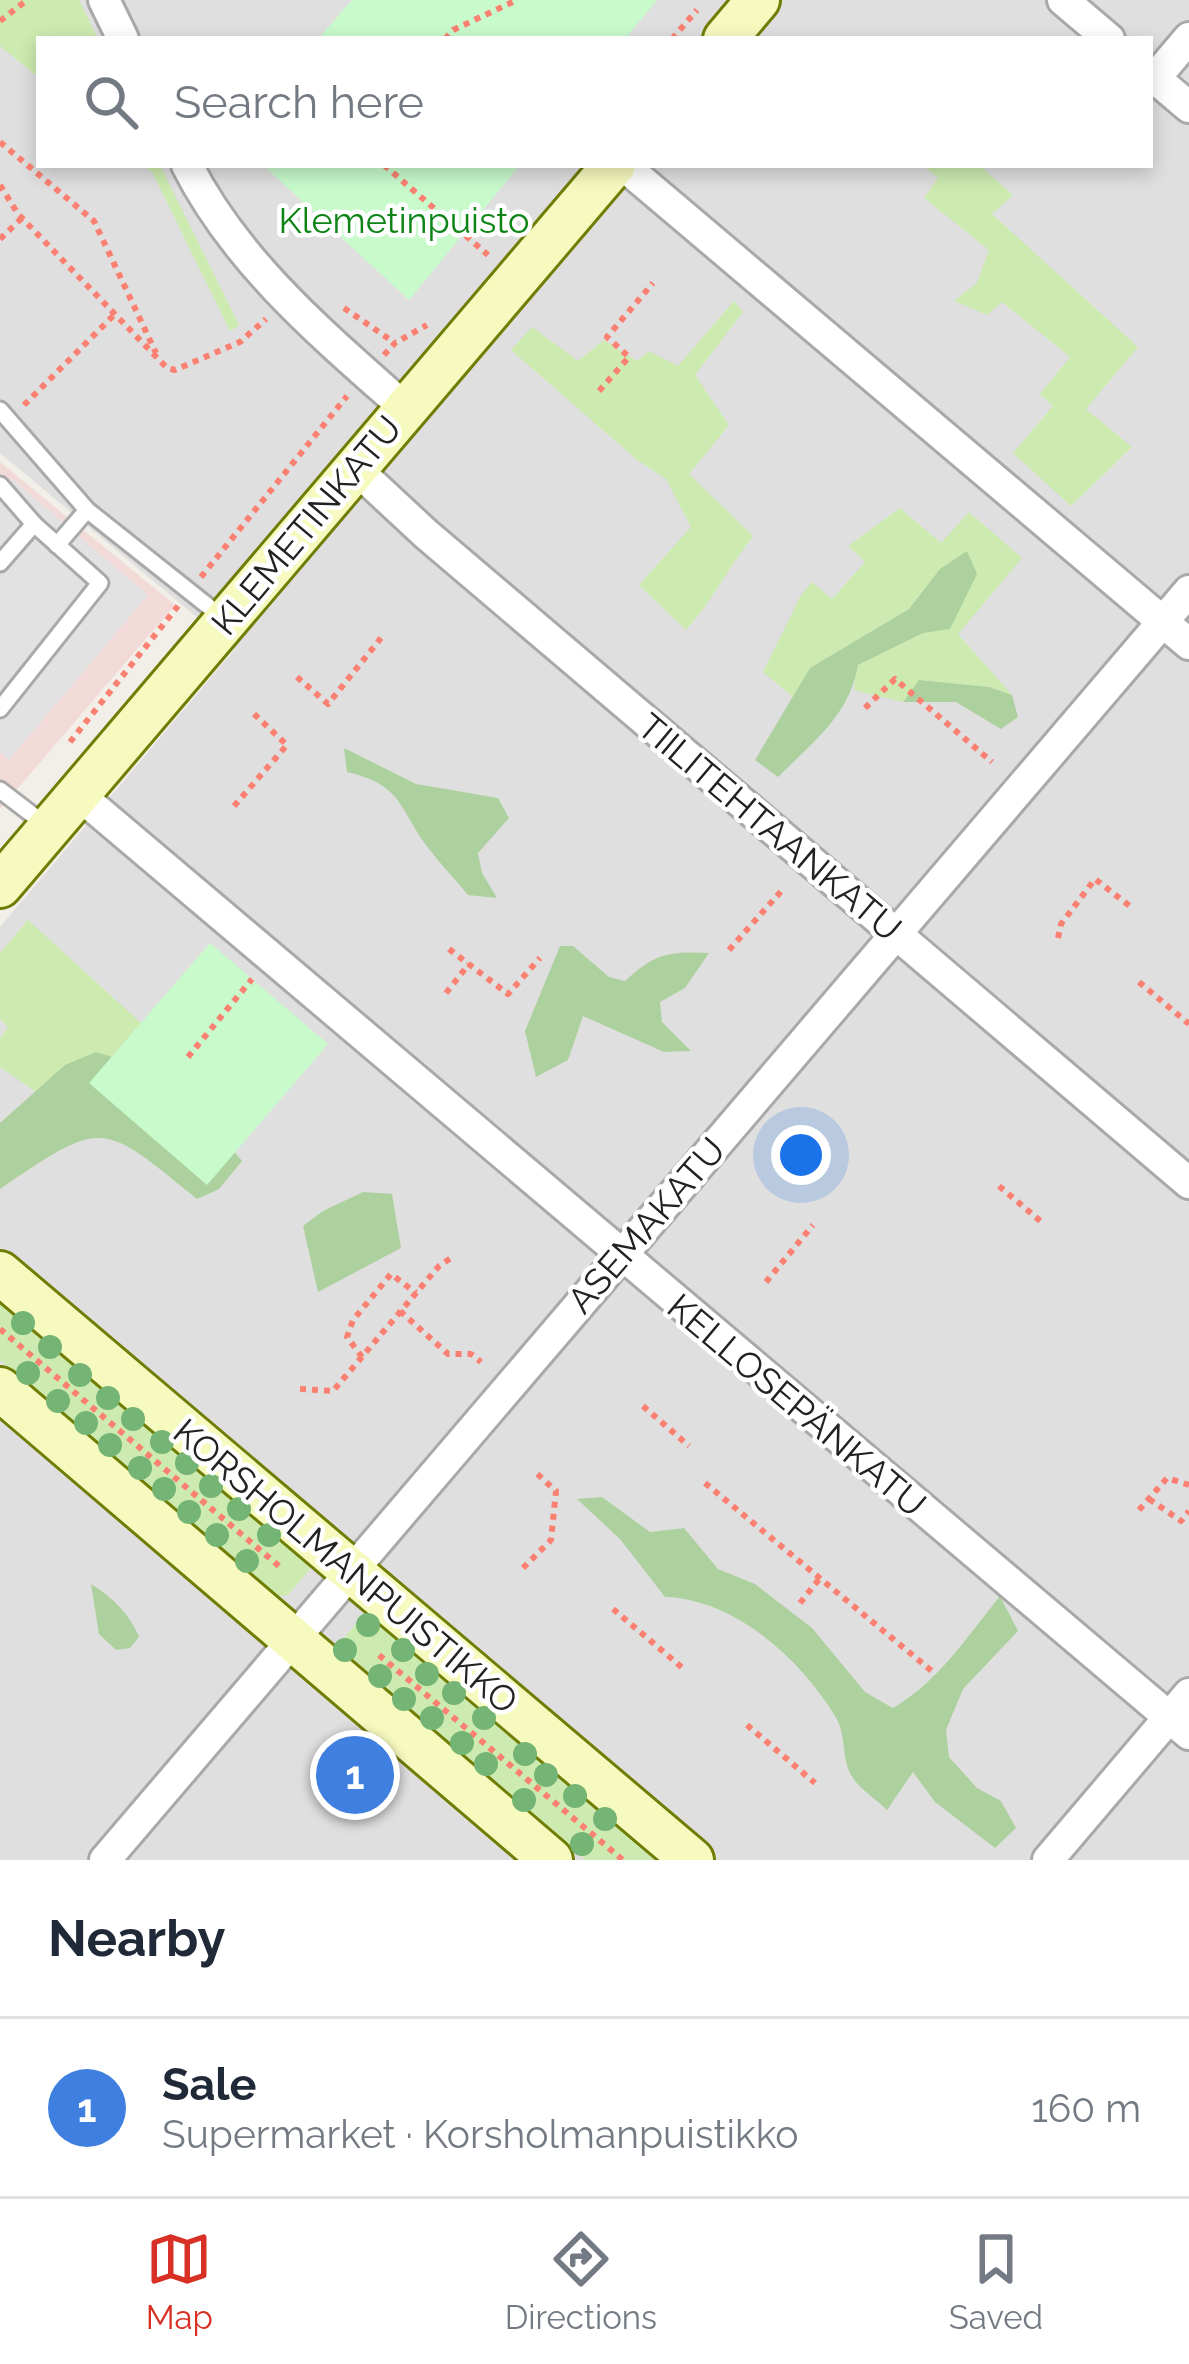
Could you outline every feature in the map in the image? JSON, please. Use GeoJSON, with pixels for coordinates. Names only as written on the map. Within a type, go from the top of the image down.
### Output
{"type":"FeatureCollection","features":[{"type":"Feature","properties":{"kind":"main road"},"geometry":{"type":"LineString","coordinates":[[728,36],[758,0]]}},
{"type":"Feature","properties":{"kind":"main road","name":"KLEMETINKATU"},"geometry":{"type":"LineString","coordinates":[[0,886],[611,168]]}},
{"type":"Feature","properties":{"kind":"main road","name":"KORSHOLMANPUISTIKKO"},"geometry":{"type":"LineString","coordinates":[[0,1273],[692,1860]]}},
{"type":"Feature","properties":{"kind":"main road"},"geometry":{"type":"LineString","coordinates":[[0,1389],[551,1860]]}},
{"type":"Feature","properties":{"kind":"street"},"geometry":{"type":"LineString","coordinates":[[104,0],[122,36]]}},
{"type":"Feature","properties":{"kind":"street"},"geometry":{"type":"LineString","coordinates":[[1063,0],[1105,36]]}},
{"type":"Feature","properties":{"kind":"street"},"geometry":{"type":"LineString","coordinates":[[1153,75],[1189,38]]}},
{"type":"Feature","properties":{"kind":"street"},"geometry":{"type":"LineString","coordinates":[[1153,77],[1189,107]]}},
{"type":"Feature","properties":{"kind":"street"},"geometry":{"type":"LineString","coordinates":[[189,168],[234,238],[285,301],[405,408]]}},
{"type":"Feature","properties":{"kind":"street"},"geometry":{"type":"LineString","coordinates":[[627,168],[1189,644]]}},
{"type":"Feature","properties":{"kind":"street","name":"TIILITEHTAANKATU"},"geometry":{"type":"LineString","coordinates":[[355,467],[437,543],[1189,1183]]}},
{"type":"Feature","properties":{"kind":"street","name":"ASEMAKATU"},"geometry":{"type":"LineString","coordinates":[[105,1860],[1189,592]]}},
{"type":"Feature","properties":{"kind":"street","name":"KELLOSEPÄNKATU"},"geometry":{"type":"LineString","coordinates":[[78,794],[619,1255],[1182,1715]]}},
{"type":"Feature","properties":{"kind":"street"},"geometry":{"type":"LineString","coordinates":[[1048,1860],[1182,1715]]}},
{"type":"Feature","properties":{"kind":"lane"},"geometry":{"type":"LineString","coordinates":[[5,415],[87,510],[226,620]]}},
{"type":"Feature","properties":{"kind":"lane"},"geometry":{"type":"LineString","coordinates":[[0,485],[34,524],[100,583],[0,709]]}},
{"type":"Feature","properties":{"kind":"lane"},"geometry":{"type":"LineString","coordinates":[[57,545],[87,510]]}},
{"type":"Feature","properties":{"kind":"lane"},"geometry":{"type":"LineString","coordinates":[[0,563],[34,524]]}},
{"type":"Feature","properties":{"kind":"lane"},"geometry":{"type":"LineString","coordinates":[[0,790],[50,828]]}},
{"type":"Feature","properties":{"kind":"path"},"geometry":{"type":"LineString","coordinates":[[0,21],[27,0]]}},
{"type":"Feature","properties":{"kind":"path"},"geometry":{"type":"LineString","coordinates":[[448,36],[517,0]]}},
{"type":"Feature","properties":{"kind":"path"},"geometry":{"type":"LineString","coordinates":[[675,36],[706,0]]}},
{"type":"Feature","properties":{"kind":"path"},"geometry":{"type":"LineString","coordinates":[[0,142],[94,221],[160,361]]}},
{"type":"Feature","properties":{"kind":"path"},"geometry":{"type":"LineString","coordinates":[[387,168],[488,255]]}},
{"type":"Feature","properties":{"kind":"path"},"geometry":{"type":"LineString","coordinates":[[0,184],[22,218],[160,361],[176,370],[240,342],[285,301]]}},
{"type":"Feature","properties":{"kind":"path"},"geometry":{"type":"LineString","coordinates":[[0,239],[22,218]]}},
{"type":"Feature","properties":{"kind":"path"},"geometry":{"type":"LineString","coordinates":[[599,391],[629,357],[607,337],[653,283]]}},
{"type":"Feature","properties":{"kind":"path"},"geometry":{"type":"LineString","coordinates":[[334,302],[395,343]]}},
{"type":"Feature","properties":{"kind":"path"},"geometry":{"type":"LineString","coordinates":[[5,415],[115,314]]}},
{"type":"Feature","properties":{"kind":"path"},"geometry":{"type":"LineString","coordinates":[[60,754],[344,399]]}},
{"type":"Feature","properties":{"kind":"path"},"geometry":{"type":"LineString","coordinates":[[297,677],[328,704],[380,638]]}},
{"type":"Feature","properties":{"kind":"path"},"geometry":{"type":"LineString","coordinates":[[865,708],[895,679],[992,762]]}},
{"type":"Feature","properties":{"kind":"path"},"geometry":{"type":"LineString","coordinates":[[234,806],[287,745],[254,714]]}},
{"type":"Feature","properties":{"kind":"path"},"geometry":{"type":"LineString","coordinates":[[1058,938],[1061,924],[1096,879],[1131,907]]}},
{"type":"Feature","properties":{"kind":"path"},"geometry":{"type":"LineString","coordinates":[[729,950],[784,888]]}},
{"type":"Feature","properties":{"kind":"path"},"geometry":{"type":"LineString","coordinates":[[449,949],[508,994],[540,958]]}},
{"type":"Feature","properties":{"kind":"path"},"geometry":{"type":"LineString","coordinates":[[188,1057],[268,956]]}},
{"type":"Feature","properties":{"kind":"path"},"geometry":{"type":"LineString","coordinates":[[446,992],[469,964]]}},
{"type":"Feature","properties":{"kind":"path"},"geometry":{"type":"LineString","coordinates":[[1139,982],[1189,1024]]}},
{"type":"Feature","properties":{"kind":"path"},"geometry":{"type":"LineString","coordinates":[[999,1186],[1044,1224]]}},
{"type":"Feature","properties":{"kind":"path"},"geometry":{"type":"LineString","coordinates":[[766,1282],[813,1225]]}},
{"type":"Feature","properties":{"kind":"path"},"geometry":{"type":"LineString","coordinates":[[300,1389],[333,1391],[439,1266],[451,1258]]}},
{"type":"Feature","properties":{"kind":"path"},"geometry":{"type":"LineString","coordinates":[[362,1357],[347,1337],[353,1320],[392,1274],[416,1293]]}},
{"type":"Feature","properties":{"kind":"path"},"geometry":{"type":"LineString","coordinates":[[400,1311],[448,1354],[471,1354],[481,1363]]}},
{"type":"Feature","properties":{"kind":"path"},"geometry":{"type":"LineString","coordinates":[[0,1329],[280,1567],[289,1557]]}},
{"type":"Feature","properties":{"kind":"path"},"geometry":{"type":"LineString","coordinates":[[643,1406],[688,1446]]}},
{"type":"Feature","properties":{"kind":"path"},"geometry":{"type":"LineString","coordinates":[[523,1568],[551,1540],[556,1491],[534,1471]]}},
{"type":"Feature","properties":{"kind":"path"},"geometry":{"type":"LineString","coordinates":[[1139,1510],[1167,1478],[1189,1485]]}},
{"type":"Feature","properties":{"kind":"path"},"geometry":{"type":"LineString","coordinates":[[704,1483],[933,1672]]}},
{"type":"Feature","properties":{"kind":"path"},"geometry":{"type":"LineString","coordinates":[[1149,1499],[1181,1520],[1189,1511]]}},
{"type":"Feature","properties":{"kind":"path"},"geometry":{"type":"LineString","coordinates":[[800,1603],[820,1578]]}},
{"type":"Feature","properties":{"kind":"path"},"geometry":{"type":"LineString","coordinates":[[613,1609],[685,1670]]}},
{"type":"Feature","properties":{"kind":"path"},"geometry":{"type":"LineString","coordinates":[[388,1645],[380,1655],[623,1860]]}},
{"type":"Feature","properties":{"kind":"path"},"geometry":{"type":"LineString","coordinates":[[747,1725],[815,1783]]}},
{"type":"Feature","properties":{"kind":"shaded area"},"geometry":{"type":"Polygon","coordinates":[[[0,0],[1189,0],[1189,1860],[0,1860],[0,927],[235,649],[0,453],[0,0]]]}},
{"type":"Feature","properties":{"kind":"shaded area"},"geometry":{"type":"Polygon","coordinates":[[[0,462],[175,605],[0,809],[0,462]]]}},
{"type":"Feature","properties":{"kind":"shaded area"},"geometry":{"type":"Polygon","coordinates":[[[12,479],[148,595],[9,760],[0,752],[0,494],[12,479]]]}},
{"type":"Feature","properties":{"kind":"green space"},"geometry":{"type":"Polygon","coordinates":[[[0,0],[79,0],[97,36],[36,36],[36,76],[0,46],[0,0]]]}},
{"type":"Feature","properties":{"kind":"green space"},"geometry":{"type":"Polygon","coordinates":[[[352,0],[657,0],[627,36],[321,36],[352,0]]]}},
{"type":"Feature","properties":{"kind":"green space"},"geometry":{"type":"Polygon","coordinates":[[[147,168],[161,168],[239,325],[230,331],[147,168]]]}},
{"type":"Feature","properties":{"kind":"green space","name":"Klemetinpuisto"},"geometry":{"type":"Polygon","coordinates":[[[266,168],[518,168],[409,300],[266,168]]]}},
{"type":"Feature","properties":{"kind":"green space"},"geometry":{"type":"Polygon","coordinates":[[[926,168],[982,168],[1013,195],[992,214],[1138,347],[1086,409],[1132,447],[1071,506],[1013,453],[1053,406],[1040,394],[1070,357],[1002,302],[987,315],[954,301],[977,283],[989,250],[924,198],[938,178],[926,168]]]}},
{"type":"Feature","properties":{"kind":"green space"},"geometry":{"type":"Polygon","coordinates":[[[734,301],[743,312],[695,375],[729,425],[689,474],[753,536],[686,630],[639,585],[691,527],[666,479],[636,459],[511,350],[532,327],[578,361],[604,340],[637,361],[649,351],[678,366],[734,301]]]}},
{"type":"Feature","properties":{"kind":"green space"},"geometry":{"type":"Polygon","coordinates":[[[900,508],[941,543],[969,512],[1022,558],[958,634],[1012,695],[989,687],[920,680],[903,702],[854,690],[857,665],[923,633],[940,569],[909,609],[810,668],[793,697],[763,672],[801,595],[812,582],[832,599],[865,562],[848,546],[900,508]]]}},
{"type":"Feature","properties":{"kind":"green space"},"geometry":{"type":"Polygon","coordinates":[[[967,551],[977,574],[950,629],[923,633],[858,665],[838,713],[778,777],[755,760],[810,668],[909,609],[940,569],[967,551]]]}},
{"type":"Feature","properties":{"kind":"green space"},"geometry":{"type":"Polygon","coordinates":[[[919,680],[989,687],[1012,695],[1018,717],[1001,729],[956,702],[903,702],[919,680]]]}},
{"type":"Feature","properties":{"kind":"green space"},"geometry":{"type":"Polygon","coordinates":[[[344,748],[416,784],[498,798],[509,818],[478,853],[482,873],[497,898],[468,895],[390,792],[347,772],[344,748]]]}},
{"type":"Feature","properties":{"kind":"green space"},"geometry":{"type":"Polygon","coordinates":[[[28,920],[141,1023],[89,1083],[36,1092],[0,1067],[0,1039],[8,1027],[0,1019],[0,953],[28,920]]]}},
{"type":"Feature","properties":{"kind":"green space"},"geometry":{"type":"Polygon","coordinates":[[[210,943],[328,1044],[207,1185],[89,1083],[210,943]]]}},
{"type":"Feature","properties":{"kind":"green space"},"geometry":{"type":"Polygon","coordinates":[[[560,946],[573,946],[609,977],[625,981],[663,956],[709,953],[685,988],[660,1002],[662,1022],[691,1051],[664,1052],[583,1016],[568,1060],[536,1077],[525,1031],[560,946]]]}},
{"type":"Feature","properties":{"kind":"green space"},"geometry":{"type":"Polygon","coordinates":[[[96,1052],[157,1071],[200,1109],[242,1161],[219,1189],[197,1199],[140,1155],[102,1138],[61,1150],[0,1189],[0,1123],[65,1065],[96,1052]]]}},
{"type":"Feature","properties":{"kind":"green space"},"geometry":{"type":"Polygon","coordinates":[[[363,1192],[392,1194],[401,1248],[318,1292],[303,1226],[363,1192]]]}},
{"type":"Feature","properties":{"kind":"green space"},"geometry":{"type":"Polygon","coordinates":[[[0,1293],[311,1558],[312,1567],[288,1595],[278,1596],[0,1360],[0,1293]]]}},
{"type":"Feature","properties":{"kind":"green space"},"geometry":{"type":"Polygon","coordinates":[[[602,1497],[650,1532],[684,1528],[718,1569],[755,1584],[812,1628],[865,1692],[893,1708],[938,1672],[1000,1596],[1018,1631],[963,1689],[946,1730],[949,1757],[977,1788],[1001,1801],[1016,1828],[995,1848],[935,1802],[913,1772],[887,1810],[853,1778],[839,1723],[803,1673],[740,1620],[691,1600],[665,1597],[620,1539],[577,1499],[602,1497]]]}},
{"type":"Feature","properties":{"kind":"green space"},"geometry":{"type":"Polygon","coordinates":[[[91,1584],[130,1620],[139,1637],[130,1648],[116,1650],[99,1634],[91,1584]]]}},
{"type":"Feature","properties":{"kind":"green space"},"geometry":{"type":"Polygon","coordinates":[[[371,1613],[662,1860],[586,1860],[339,1650],[364,1614],[371,1613]]]}},
{"type":"Feature","properties":{"kind":"place","name":"Sale"},"geometry":{"type":"Point","coordinates":[355,1775]}}]}
